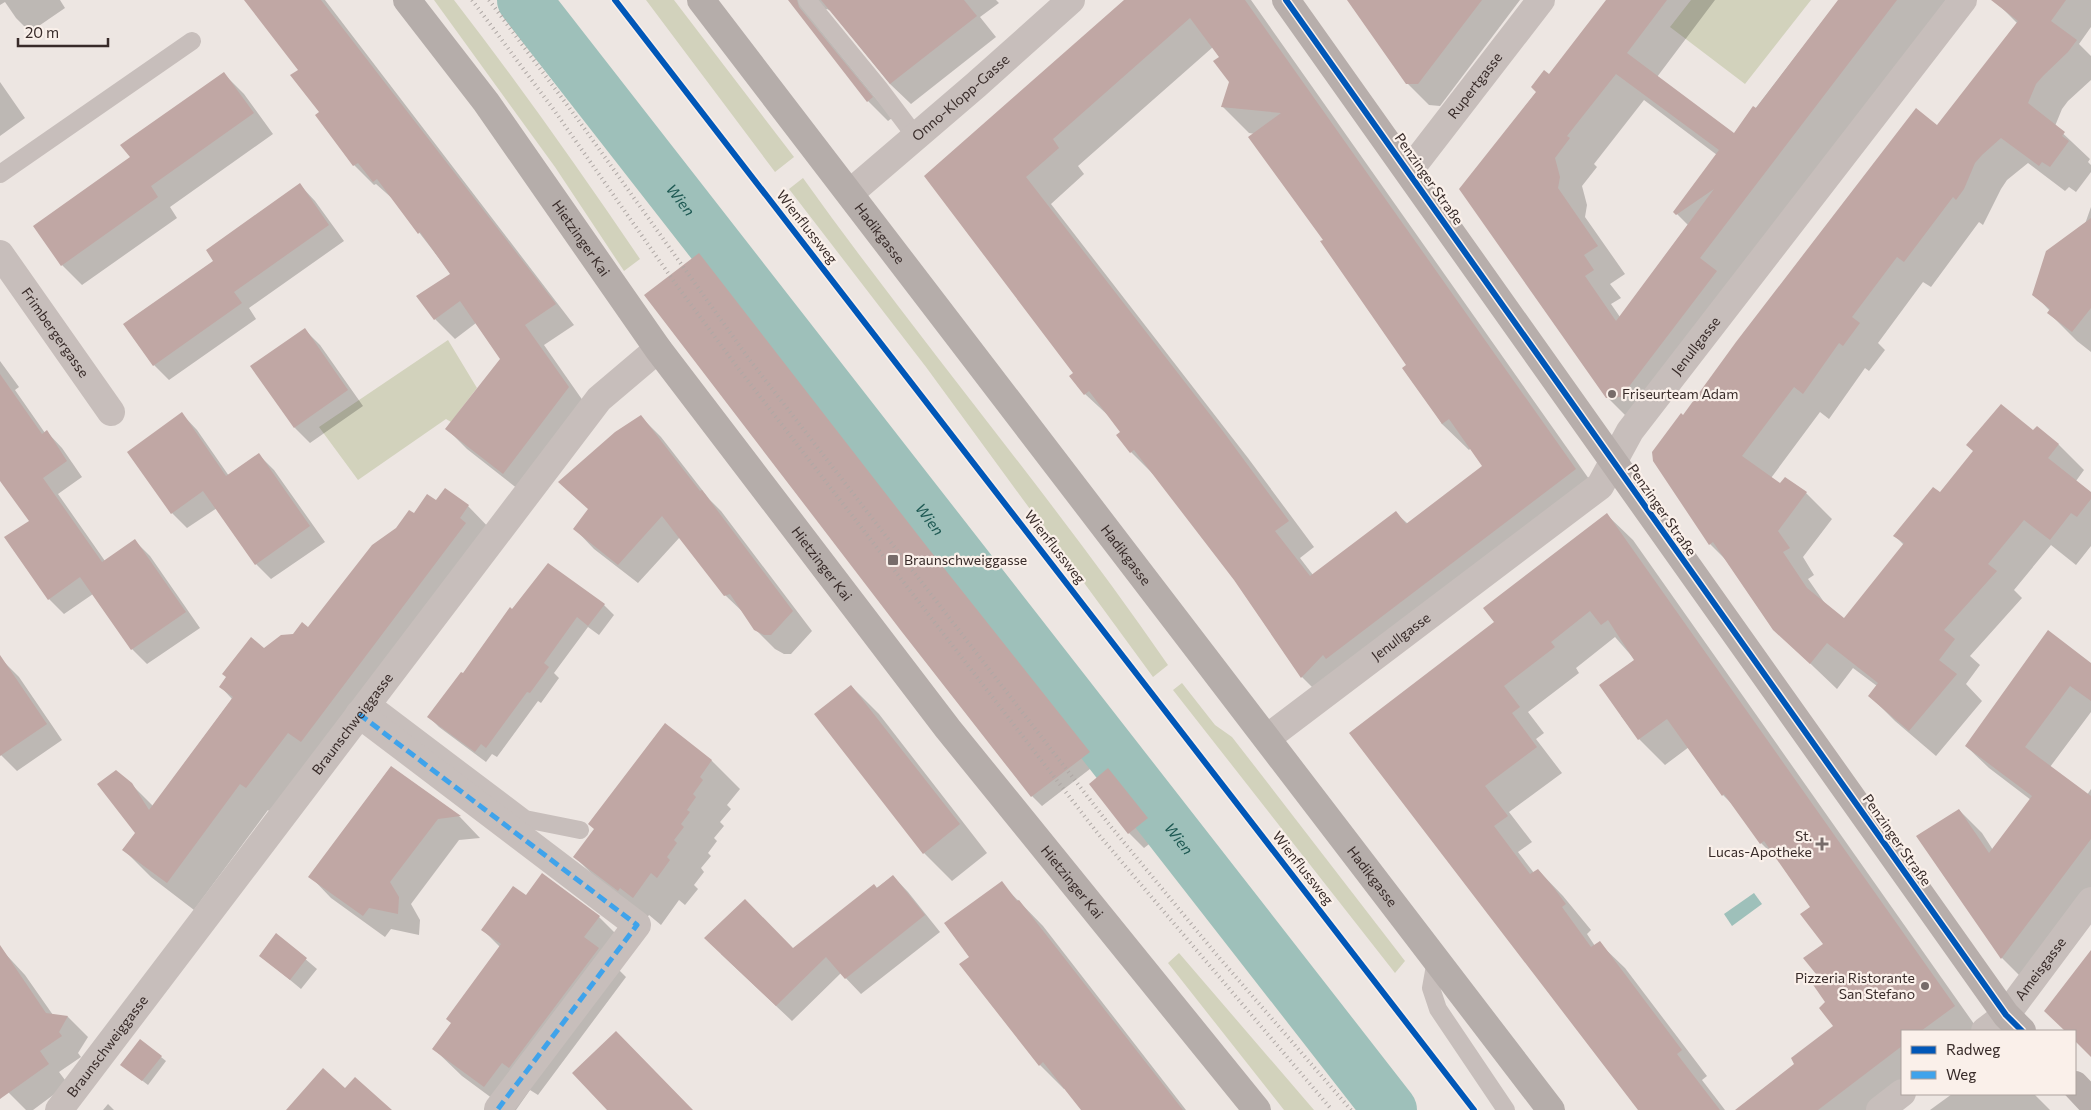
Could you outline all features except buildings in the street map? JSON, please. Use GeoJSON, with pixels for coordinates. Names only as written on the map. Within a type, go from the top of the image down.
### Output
{"type":"FeatureCollection","features":[{"type":"Feature","properties":{"kind":"main road","name":"Hietzinger Kai"},"geometry":{"type":"LineString","coordinates":[[407,0],[486,102],[658,349],[948,729],[1257,1110]]}},
{"type":"Feature","properties":{"kind":"main road","name":"Hadikgasse"},"geometry":{"type":"LineString","coordinates":[[701,0],[1551,1110]]}},
{"type":"Feature","properties":{"kind":"street","name":"Onno-Klopp-Gasse"},"geometry":{"type":"LineString","coordinates":[[850,193],[1072,0]]}},
{"type":"Feature","properties":{"kind":"street","name":"Penzinger Straße"},"geometry":{"type":"LineString","coordinates":[[1286,0],[1409,171],[2004,1026]]}},
{"type":"Feature","properties":{"kind":"street","name":"Rupertgasse"},"geometry":{"type":"LineString","coordinates":[[1409,171],[1541,0]]}},
{"type":"Feature","properties":{"kind":"street","name":"Jenullgasse"},"geometry":{"type":"LineString","coordinates":[[1267,738],[1600,486],[1630,431],[1962,0]]}},
{"type":"Feature","properties":{"kind":"street","name":"Frimbergergasse"},"geometry":{"type":"LineString","coordinates":[[0,254],[111,412]]}},
{"type":"Feature","properties":{"kind":"street","name":"Braunschweiggasse"},"geometry":{"type":"LineString","coordinates":[[59,1110],[599,399],[658,349]]}},
{"type":"Feature","properties":{"kind":"street"},"geometry":{"type":"LineString","coordinates":[[364,708],[637,925],[498,1109]]}},
{"type":"Feature","properties":{"kind":"street","name":"Ameisgasse"},"geometry":{"type":"LineString","coordinates":[[2004,1026],[2091,901]]}},
{"type":"Feature","properties":{"kind":"street"},"geometry":{"type":"LineString","coordinates":[[2076,1086],[2091,1102]]}},
{"type":"Feature","properties":{"kind":"street"},"geometry":{"type":"LineString","coordinates":[[1880,1110],[1901,1094]]}},
{"type":"Feature","properties":{"kind":"lane"},"geometry":{"type":"LineString","coordinates":[[807,0],[879,88],[916,137]]}},
{"type":"Feature","properties":{"kind":"lane"},"geometry":{"type":"LineString","coordinates":[[0,174],[192,41]]}},
{"type":"Feature","properties":{"kind":"lane"},"geometry":{"type":"LineString","coordinates":[[364,708],[525,819],[580,830]]}},
{"type":"Feature","properties":{"kind":"lane"},"geometry":{"type":"LineString","coordinates":[[1436,960],[1431,988],[1438,1009],[1506,1110]]}},
{"type":"Feature","properties":{"kind":"green space"},"geometry":{"type":"Polygon","coordinates":[[[434,0],[454,0],[572,161],[640,259],[624,271],[555,167],[434,0]]]}},
{"type":"Feature","properties":{"kind":"green space"},"geometry":{"type":"Polygon","coordinates":[[[646,0],[674,0],[794,157],[775,172],[646,0]]]}},
{"type":"Feature","properties":{"kind":"green space"},"geometry":{"type":"Polygon","coordinates":[[[1691,0],[1811,0],[1745,84],[1670,27],[1691,0]]]}},
{"type":"Feature","properties":{"kind":"green space"},"geometry":{"type":"Polygon","coordinates":[[[803,178],[1079,542],[1168,665],[1153,677],[926,367],[789,189],[803,178]]]}},
{"type":"Feature","properties":{"kind":"green space"},"geometry":{"type":"Polygon","coordinates":[[[448,340],[477,388],[451,422],[446,419],[358,480],[319,427],[448,340]]]}},
{"type":"Feature","properties":{"kind":"green space"},"geometry":{"type":"Polygon","coordinates":[[[1182,683],[1215,725],[1232,737],[1405,961],[1395,973],[1173,690],[1182,683]]]}},
{"type":"Feature","properties":{"kind":"green space"},"geometry":{"type":"Polygon","coordinates":[[[1179,953],[1314,1110],[1284,1110],[1168,963],[1179,953]]]}},
{"type":"Feature","properties":{"kind":"water"},"geometry":{"type":"Polygon","coordinates":[[[1754,893],[1762,904],[1732,926],[1724,914],[1754,893]]]}},
{"type":"Feature","properties":{"kind":"waterway","name":"Wien"},"geometry":{"type":"LineString","coordinates":[[524,0],[1390,1110]]}},
{"type":"Feature","properties":{"kind":"railway"},"geometry":{"type":"LineString","coordinates":[[472,0],[554,110],[675,283],[738,368],[1099,835],[1332,1110]]}},
{"type":"Feature","properties":{"kind":"railway"},"geometry":{"type":"LineString","coordinates":[[489,0],[579,121],[749,359],[1108,823],[1216,954],[1351,1110]]}},
{"type":"Feature","properties":{"kind":"marked path"},"geometry":{"type":"LineString","coordinates":[[359,714],[637,925],[498,1109]]}},
{"type":"Feature","properties":{"kind":"cycle path","name":"Wienflussweg"},"geometry":{"type":"LineString","coordinates":[[615,0],[1474,1110]]}},
{"type":"Feature","properties":{"kind":"cycle path"},"geometry":{"type":"LineString","coordinates":[[1286,0],[2006,1015],[2021,1030]]}},
{"type":"Feature","properties":{"kind":"place","name":"Friseurteam Adam"},"geometry":{"type":"Point","coordinates":[1612,394]}},
{"type":"Feature","properties":{"kind":"place","name":"Braunschweiggasse"},"geometry":{"type":"Point","coordinates":[893,560]}},
{"type":"Feature","properties":{"kind":"place","name":"St. Lucas-Apotheke"},"geometry":{"type":"Point","coordinates":[1822,844]}},
{"type":"Feature","properties":{"kind":"place","name":"Pizzeria Ristorante San Stefano"},"geometry":{"type":"Point","coordinates":[1925,986]}}]}
